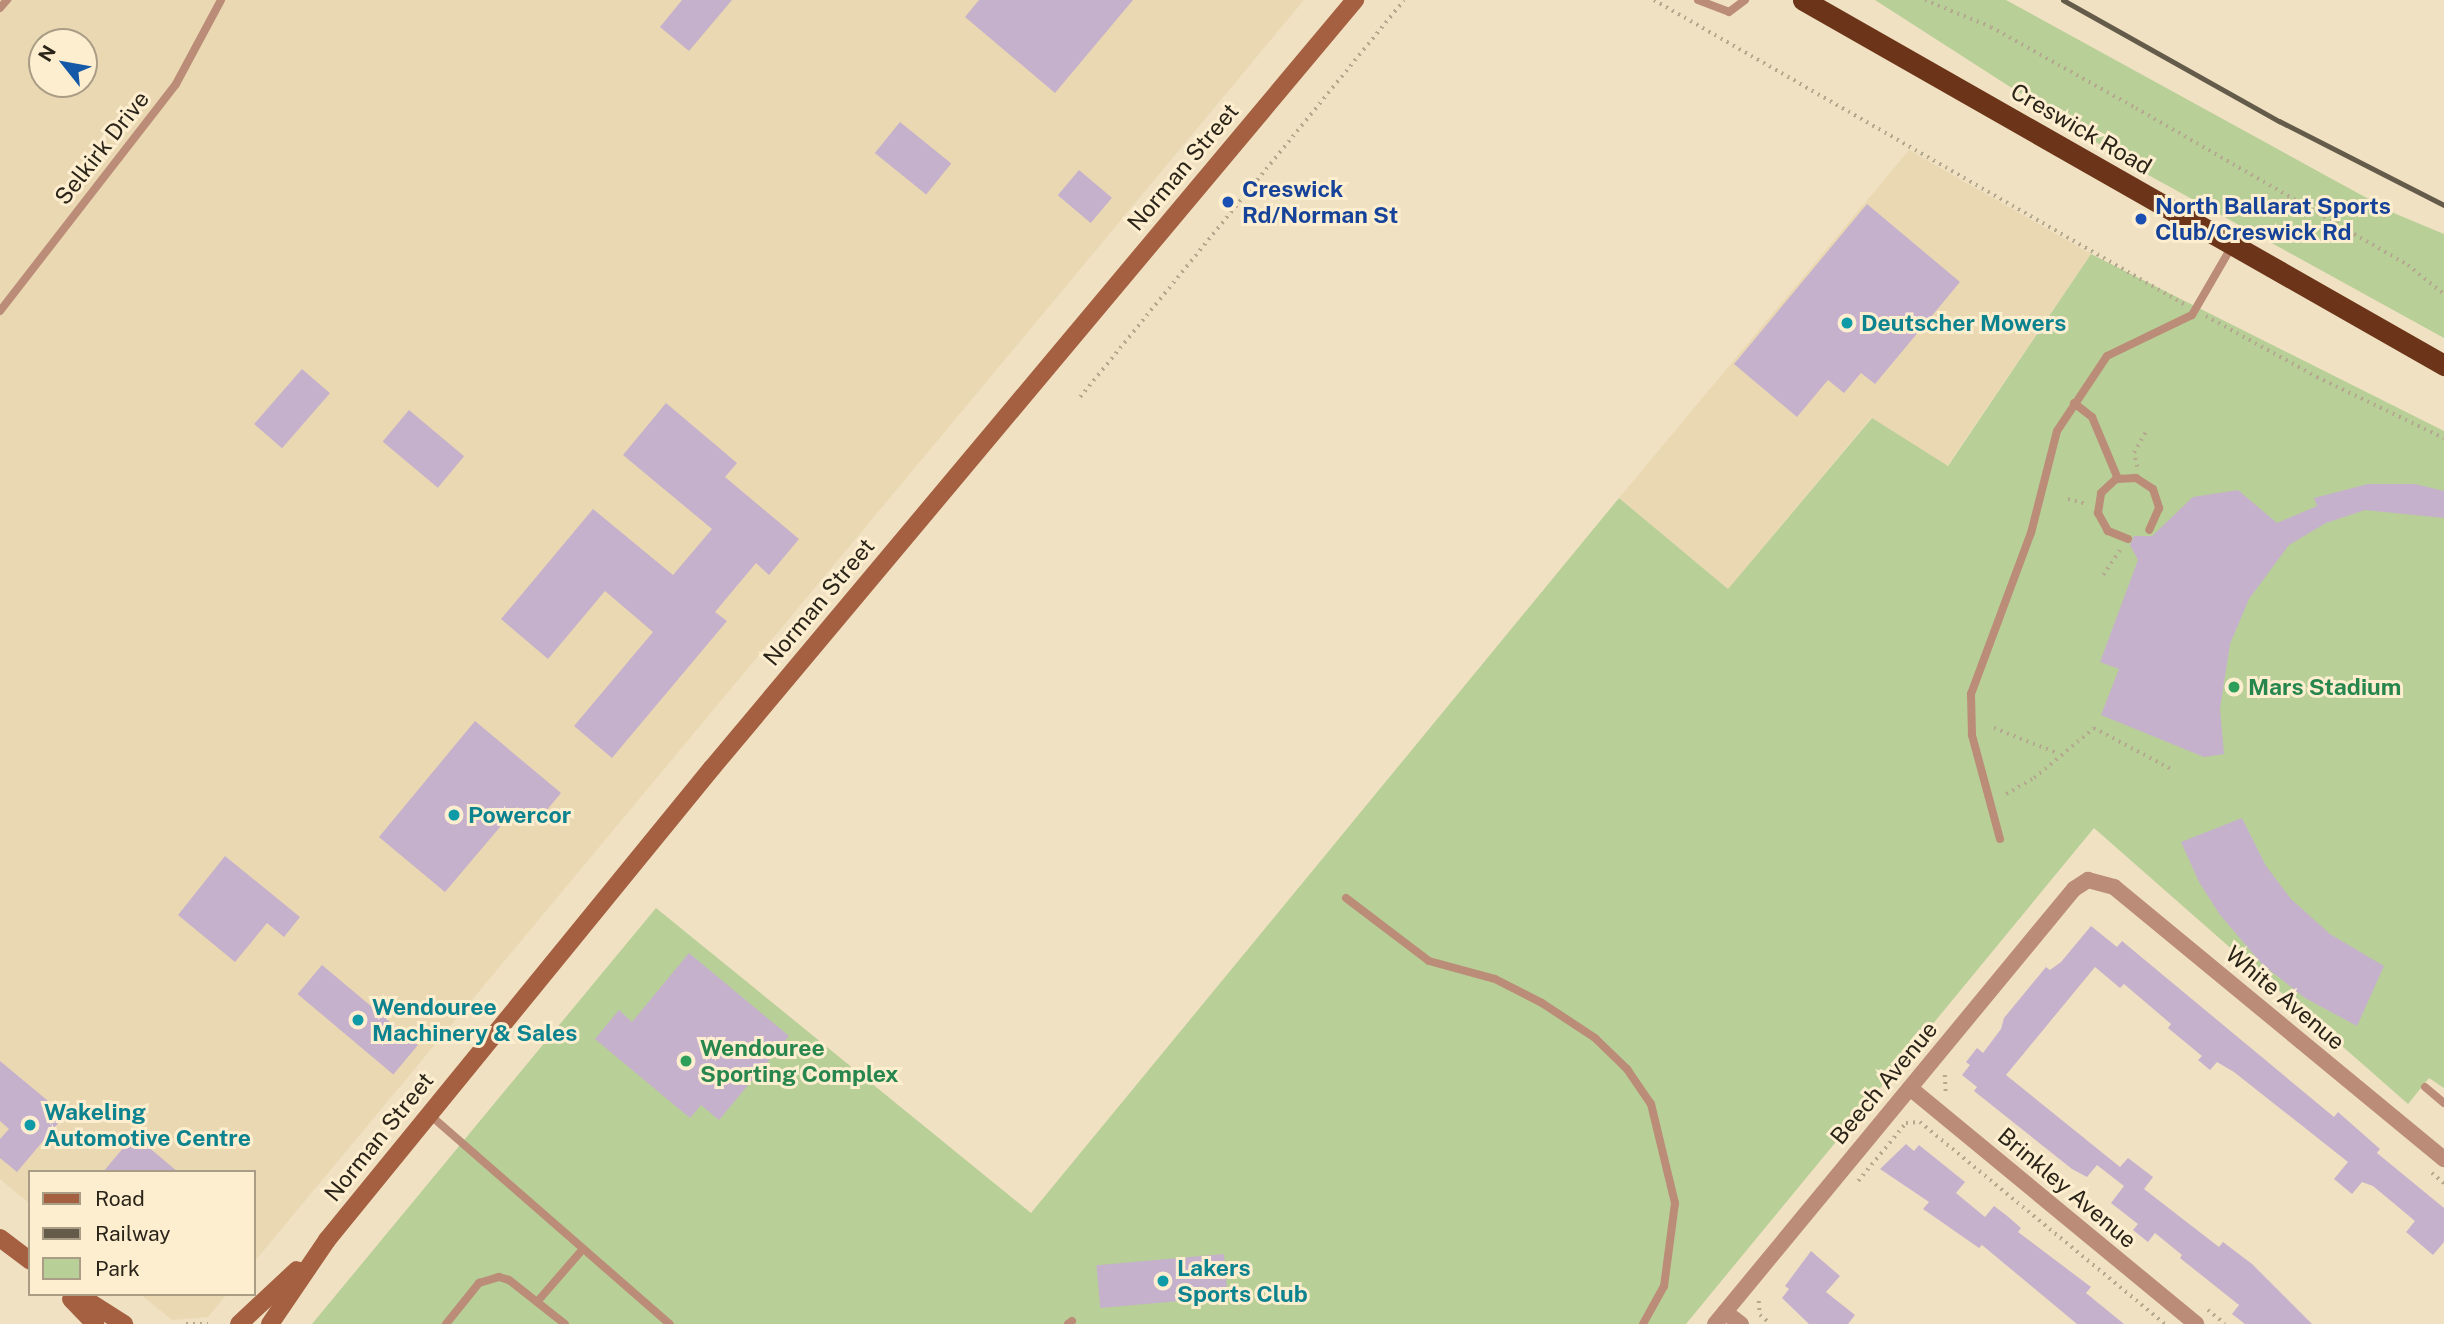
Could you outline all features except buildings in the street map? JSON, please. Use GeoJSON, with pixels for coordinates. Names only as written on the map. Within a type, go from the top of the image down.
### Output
{"type":"FeatureCollection","features":[{"type":"Feature","properties":{"kind":"highway","name":"Creswick Road"},"geometry":{"type":"LineString","coordinates":[[1803,0],[2444,365]]}},
{"type":"Feature","properties":{"kind":"main road","name":"Norman Street"},"geometry":{"type":"LineString","coordinates":[[270,1324],[327,1240],[712,768],[1355,0]]}},
{"type":"Feature","properties":{"kind":"main road"},"geometry":{"type":"LineString","coordinates":[[0,1238],[28,1259]]}},
{"type":"Feature","properties":{"kind":"main road","name":"Norman Street"},"geometry":{"type":"LineString","coordinates":[[239,1324],[327,1240]]}},
{"type":"Feature","properties":{"kind":"main road"},"geometry":{"type":"LineString","coordinates":[[68,1296],[95,1324]]}},
{"type":"Feature","properties":{"kind":"main road"},"geometry":{"type":"LineString","coordinates":[[80,1296],[124,1324]]}},
{"type":"Feature","properties":{"kind":"street","name":"Beech Avenue"},"geometry":{"type":"LineString","coordinates":[[1720,1318],[2074,889],[2094,879]]}},
{"type":"Feature","properties":{"kind":"street","name":"White Avenue"},"geometry":{"type":"LineString","coordinates":[[2094,879],[2114,887],[2444,1158]]}},
{"type":"Feature","properties":{"kind":"street","name":"Brinkley Avenue"},"geometry":{"type":"LineString","coordinates":[[1910,1088],[2196,1324]]}},
{"type":"Feature","properties":{"kind":"street"},"geometry":{"type":"LineString","coordinates":[[1720,1318],[1740,1323]]}},
{"type":"Feature","properties":{"kind":"lane"},"geometry":{"type":"LineString","coordinates":[[0,8],[7,0]]}},
{"type":"Feature","properties":{"kind":"lane","name":"Selkirk Drive"},"geometry":{"type":"LineString","coordinates":[[0,311],[176,85],[221,0]]}},
{"type":"Feature","properties":{"kind":"lane"},"geometry":{"type":"LineString","coordinates":[[1698,0],[1729,12],[1745,0]]}},
{"type":"Feature","properties":{"kind":"lane"},"geometry":{"type":"LineString","coordinates":[[2000,839],[1972,735],[1971,694],[2031,533],[2057,431],[2107,356],[2196,310],[2232,246]]}},
{"type":"Feature","properties":{"kind":"lane"},"geometry":{"type":"LineString","coordinates":[[2074,403],[2092,417],[2118,478]]}},
{"type":"Feature","properties":{"kind":"lane"},"geometry":{"type":"LineString","coordinates":[[2128,539],[2104,527],[2097,506],[2104,488],[2118,478],[2139,479],[2153,489],[2159,503],[2149,530]]}},
{"type":"Feature","properties":{"kind":"lane"},"geometry":{"type":"LineString","coordinates":[[1346,898],[1429,961],[1495,979],[1542,1003],[1595,1038],[1628,1069],[1651,1104],[1675,1203],[1664,1286],[1643,1324]]}},
{"type":"Feature","properties":{"kind":"lane"},"geometry":{"type":"LineString","coordinates":[[2425,1087],[2444,1103]]}},
{"type":"Feature","properties":{"kind":"lane"},"geometry":{"type":"LineString","coordinates":[[429,1114],[670,1324]]}},
{"type":"Feature","properties":{"kind":"lane"},"geometry":{"type":"LineString","coordinates":[[537,1302],[582,1250]]}},
{"type":"Feature","properties":{"kind":"lane"},"geometry":{"type":"LineString","coordinates":[[446,1324],[488,1279],[509,1280],[565,1324]]}},
{"type":"Feature","properties":{"kind":"path"},"geometry":{"type":"LineString","coordinates":[[1080,397],[1404,0]]}},
{"type":"Feature","properties":{"kind":"path"},"geometry":{"type":"LineString","coordinates":[[1654,0],[2196,310],[2317,377],[2444,438]]}},
{"type":"Feature","properties":{"kind":"path"},"geometry":{"type":"LineString","coordinates":[[1924,0],[1991,27],[2136,108],[2408,265],[2444,294]]}},
{"type":"Feature","properties":{"kind":"path"},"geometry":{"type":"LineString","coordinates":[[2139,479],[2134,453],[2147,430]]}},
{"type":"Feature","properties":{"kind":"path"},"geometry":{"type":"LineString","coordinates":[[2068,499],[2097,506]]}},
{"type":"Feature","properties":{"kind":"path"},"geometry":{"type":"LineString","coordinates":[[2104,575],[2116,553]]}},
{"type":"Feature","properties":{"kind":"path"},"geometry":{"type":"LineString","coordinates":[[1994,728],[2059,754]]}},
{"type":"Feature","properties":{"kind":"path"},"geometry":{"type":"LineString","coordinates":[[2006,794],[2034,778],[2059,754],[2096,728],[2171,769]]}},
{"type":"Feature","properties":{"kind":"path"},"geometry":{"type":"LineString","coordinates":[[1943,1091],[1943,1078],[1951,1068]]}},
{"type":"Feature","properties":{"kind":"path"},"geometry":{"type":"LineString","coordinates":[[1854,1186],[1906,1123],[1920,1122],[2165,1324]]}},
{"type":"Feature","properties":{"kind":"path"},"geometry":{"type":"LineString","coordinates":[[2423,1166],[2444,1183]]}},
{"type":"Feature","properties":{"kind":"path"},"geometry":{"type":"LineString","coordinates":[[1740,1323],[1767,1290]]}},
{"type":"Feature","properties":{"kind":"path"},"geometry":{"type":"LineString","coordinates":[[1759,1301],[1760,1315],[1770,1324]]}},
{"type":"Feature","properties":{"kind":"path"},"geometry":{"type":"LineString","coordinates":[[186,1324],[208,1324]]}},
{"type":"Feature","properties":{"kind":"shaded area"},"geometry":{"type":"Polygon","coordinates":[[[0,0],[1304,0],[256,1260],[256,1170],[28,1170],[28,1202],[0,1179],[0,0]]]}},
{"type":"Feature","properties":{"kind":"shaded area"},"geometry":{"type":"Polygon","coordinates":[[[1909,150],[2091,254],[1947,466],[1871,418],[1728,589],[1619,498],[1909,150]]]}},
{"type":"Feature","properties":{"kind":"shaded area"},"geometry":{"type":"Polygon","coordinates":[[[142,1296],[225,1296],[208,1317],[172,1320],[142,1296]]]}},
{"type":"Feature","properties":{"kind":"green space"},"geometry":{"type":"Polygon","coordinates":[[[1875,0],[2006,0],[2396,214],[2444,234],[2444,338],[2141,171],[1875,0]]]}},
{"type":"Feature","properties":{"kind":"green space"},"geometry":{"type":"Polygon","coordinates":[[[2091,254],[2444,431],[2444,1088],[2429,1078],[2408,1104],[2094,828],[1686,1324],[312,1324],[656,908],[1031,1213],[1619,498],[1728,589],[1872,418],[1948,466],[2091,254]]]}},
{"type":"Feature","properties":{"kind":"railway"},"geometry":{"type":"LineString","coordinates":[[2063,0],[2279,121],[2444,205]]}},
{"type":"Feature","properties":{"kind":"place","name":"Creswick Rd/Norman St"},"geometry":{"type":"Point","coordinates":[1228,202]}},
{"type":"Feature","properties":{"kind":"place","name":"North Ballarat Sports Club/Creswick Rd"},"geometry":{"type":"Point","coordinates":[2141,219]}},
{"type":"Feature","properties":{"kind":"place","name":"Deutscher Mowers"},"geometry":{"type":"Point","coordinates":[1847,323]}},
{"type":"Feature","properties":{"kind":"place","name":"Mars Stadium"},"geometry":{"type":"Point","coordinates":[2234,687]}},
{"type":"Feature","properties":{"kind":"place","name":"Powercor"},"geometry":{"type":"Point","coordinates":[454,815]}},
{"type":"Feature","properties":{"kind":"place","name":"Wendouree Machinery & Sales"},"geometry":{"type":"Point","coordinates":[358,1020]}},
{"type":"Feature","properties":{"kind":"place","name":"Wendouree Sporting Complex"},"geometry":{"type":"Point","coordinates":[686,1061]}},
{"type":"Feature","properties":{"kind":"place","name":"Wakeling Automotive Centre"},"geometry":{"type":"Point","coordinates":[30,1125]}},
{"type":"Feature","properties":{"kind":"place","name":"Lakers Sports Club"},"geometry":{"type":"Point","coordinates":[1163,1281]}}]}
